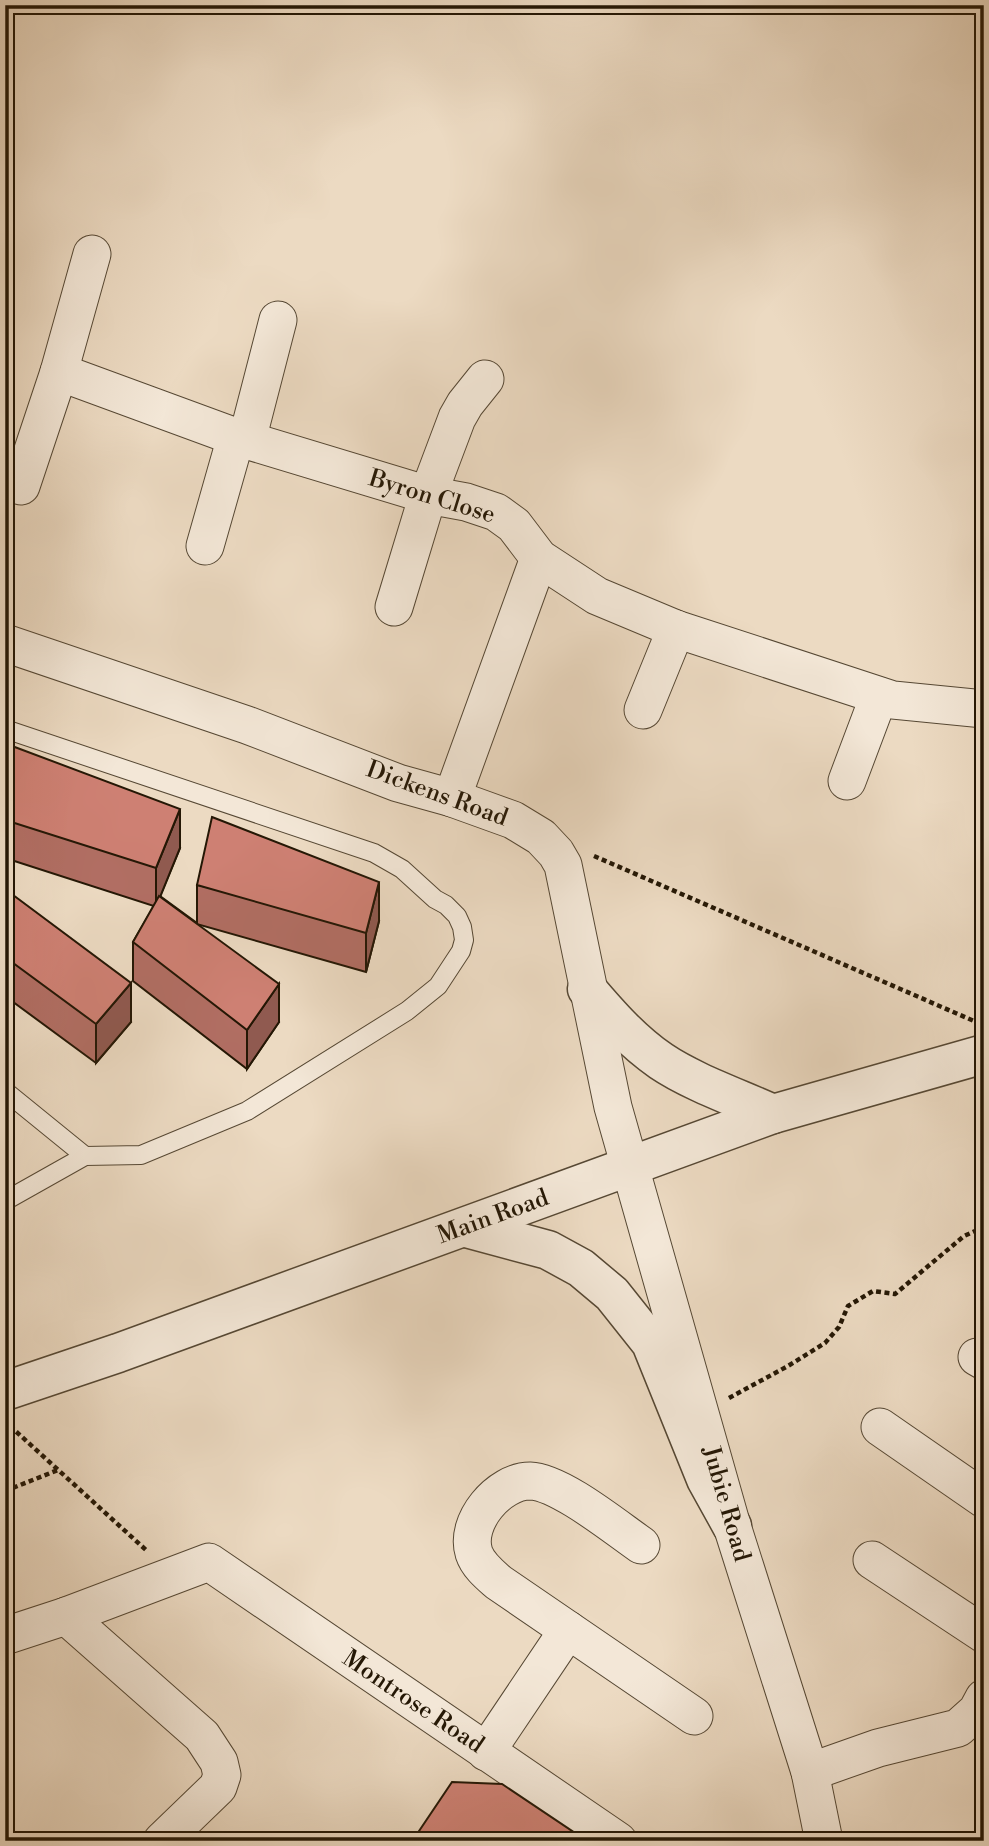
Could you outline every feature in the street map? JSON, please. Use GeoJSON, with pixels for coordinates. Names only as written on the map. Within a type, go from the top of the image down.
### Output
{"type":"FeatureCollection","features":[{"type":"Feature","properties":{"kind":"street"},"geometry":{"type":"LineString","coordinates":[[22,486],[59,372],[92,254]]}},
{"type":"Feature","properties":{"kind":"street"},"geometry":{"type":"LineString","coordinates":[[205,546],[242,439],[278,320]]}},
{"type":"Feature","properties":{"kind":"street","name":"Byron Close"},"geometry":{"type":"LineString","coordinates":[[59,372],[242,439],[428,495],[466,502],[496,512],[513,526],[539,558],[597,596],[676,629],[893,700],[984,709]]}},
{"type":"Feature","properties":{"kind":"street"},"geometry":{"type":"LineString","coordinates":[[394,607],[428,495],[457,418],[485,379]]}},
{"type":"Feature","properties":{"kind":"street"},"geometry":{"type":"LineString","coordinates":[[452,798],[539,558]]}},
{"type":"Feature","properties":{"kind":"street"},"geometry":{"type":"LineString","coordinates":[[643,710],[676,629]]}},
{"type":"Feature","properties":{"kind":"street","name":"Dickens Road"},"geometry":{"type":"LineString","coordinates":[[5,643],[247,726],[398,783],[452,798],[528,828],[541,837],[556,853],[563,866],[613,1107],[630,1166]]}},
{"type":"Feature","properties":{"kind":"street"},"geometry":{"type":"LineString","coordinates":[[846,781],[879,696]]}},
{"type":"Feature","properties":{"kind":"street"},"geometry":{"type":"LineString","coordinates":[[587,989],[618,1026],[662,1061],[774,1114]]}},
{"type":"Feature","properties":{"kind":"street","name":"Main Road"},"geometry":{"type":"LineString","coordinates":[[5,1391],[466,1228],[774,1114],[984,1054]]}},
{"type":"Feature","properties":{"kind":"street","name":"Jubie Road"},"geometry":{"type":"LineString","coordinates":[[630,1166],[732,1526],[810,1772],[824,1841]]}},
{"type":"Feature","properties":{"kind":"street"},"geometry":{"type":"LineString","coordinates":[[466,1228],[548,1250],[582,1268],[612,1294],[651,1342],[706,1479],[732,1526]]}},
{"type":"Feature","properties":{"kind":"street"},"geometry":{"type":"LineString","coordinates":[[880,1427],[984,1499]]}},
{"type":"Feature","properties":{"kind":"street"},"geometry":{"type":"LineString","coordinates":[[641,1545],[552,1485],[530,1481],[510,1483],[481,1511],[472,1536],[474,1553],[482,1568],[498,1582],[694,1716]]}},
{"type":"Feature","properties":{"kind":"street"},"geometry":{"type":"LineString","coordinates":[[872,1560],[984,1634]]}},
{"type":"Feature","properties":{"kind":"street","name":"Montrose Road"},"geometry":{"type":"LineString","coordinates":[[172,1574],[209,1562],[618,1841]]}},
{"type":"Feature","properties":{"kind":"street"},"geometry":{"type":"LineString","coordinates":[[5,1636],[66,1616],[172,1574]]}},
{"type":"Feature","properties":{"kind":"street"},"geometry":{"type":"LineString","coordinates":[[66,1616],[192,1726],[216,1754],[222,1775],[218,1787],[162,1841]]}},
{"type":"Feature","properties":{"kind":"street"},"geometry":{"type":"LineString","coordinates":[[485,1752],[568,1630]]}},
{"type":"Feature","properties":{"kind":"street"},"geometry":{"type":"LineString","coordinates":[[810,1772],[878,1748],[958,1728],[976,1711],[984,1698]]}},
{"type":"Feature","properties":{"kind":"lane"},"geometry":{"type":"LineString","coordinates":[[5,729],[374,853],[402,869],[435,899],[446,905],[457,916],[464,940],[461,951],[438,986],[407,1011],[247,1111],[141,1155],[85,1156],[5,1200]]}},
{"type":"Feature","properties":{"kind":"lane"},"geometry":{"type":"LineString","coordinates":[[5,1091],[85,1156]]}},
{"type":"Feature","properties":{"kind":"path"},"geometry":{"type":"LineString","coordinates":[[589,853],[984,1025]]}},
{"type":"Feature","properties":{"kind":"path"},"geometry":{"type":"LineString","coordinates":[[698,1407],[731,1398],[825,1343],[839,1327],[848,1306],[873,1291],[895,1294],[964,1236],[984,1227]]}},
{"type":"Feature","properties":{"kind":"path"},"geometry":{"type":"LineString","coordinates":[[5,1421],[172,1574]]}},
{"type":"Feature","properties":{"kind":"path"},"geometry":{"type":"LineString","coordinates":[[5,1491],[58,1470]]}},
{"type":"Feature","properties":{"kind":"building"},"geometry":{"type":"Polygon","coordinates":[[[12,746],[180,809],[156,868],[5,820],[5,767],[12,746]]]}},
{"type":"Feature","properties":{"kind":"building"},"geometry":{"type":"Polygon","coordinates":[[[212,817],[379,882],[366,933],[197,885],[212,817]]]}},
{"type":"Feature","properties":{"kind":"building"},"geometry":{"type":"Polygon","coordinates":[[[5,889],[131,983],[96,1024],[5,957],[5,889]]]}},
{"type":"Feature","properties":{"kind":"building"},"geometry":{"type":"Polygon","coordinates":[[[159,896],[279,984],[247,1030],[133,942],[159,896]]]}},
{"type":"Feature","properties":{"kind":"building"},"geometry":{"type":"Polygon","coordinates":[[[452,1782],[502,1784],[575,1833],[572,1841],[413,1840],[452,1782]]]}}]}
